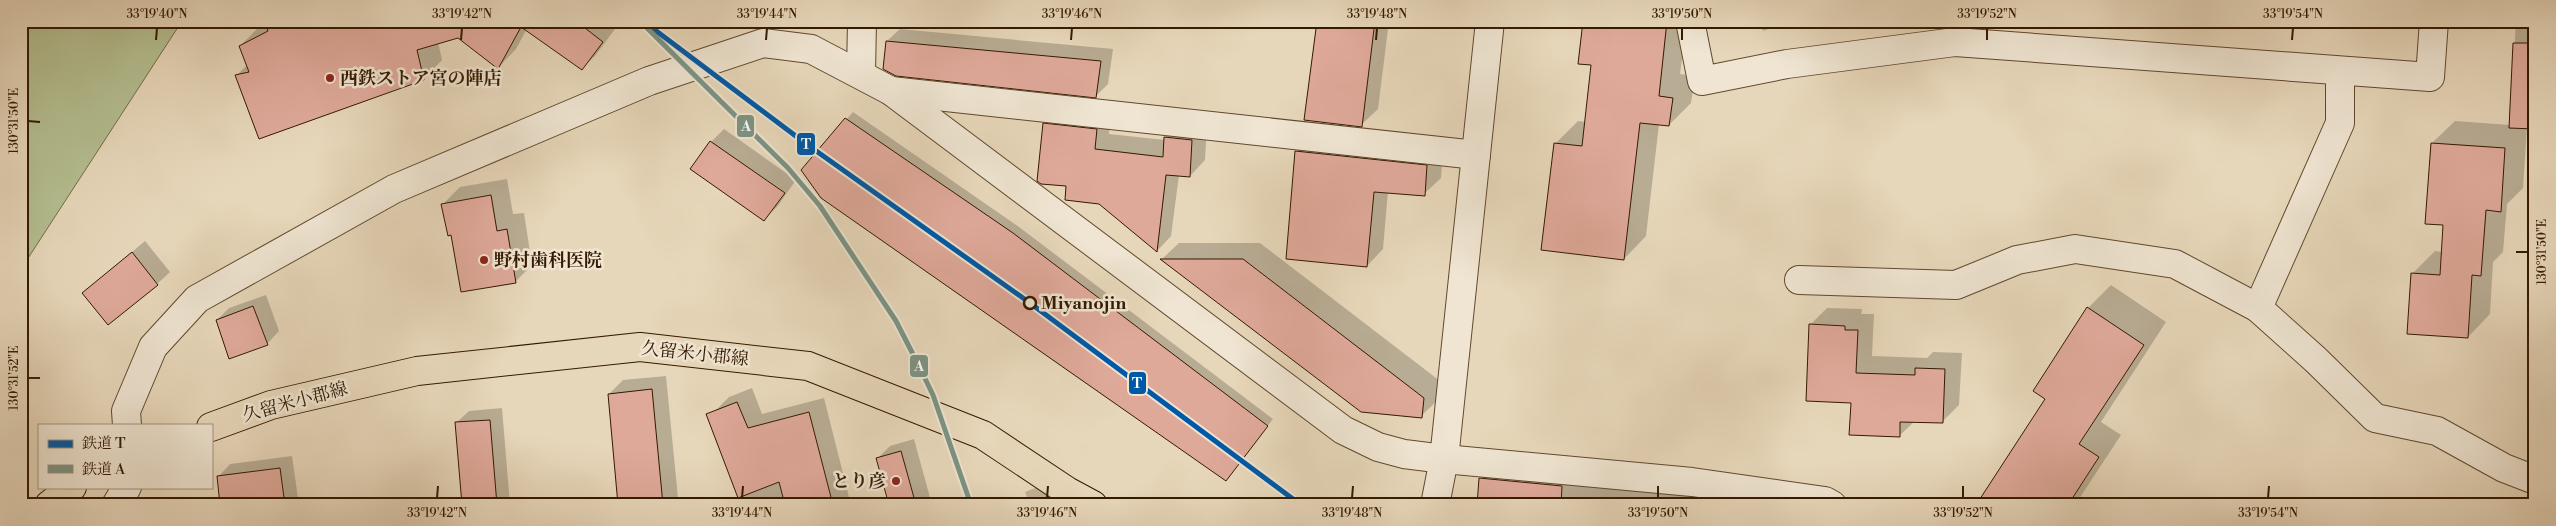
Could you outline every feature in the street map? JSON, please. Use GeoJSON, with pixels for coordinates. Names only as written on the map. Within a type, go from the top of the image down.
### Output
{"type":"FeatureCollection","features":[{"type":"Feature","properties":{"kind":"main road","name":"久留米小郡線"},"geometry":{"type":"LineString","coordinates":[[212,427],[271,404],[417,371],[640,347],[808,366],[983,435],[1067,491],[1093,505]]}},
{"type":"Feature","properties":{"kind":"main road"},"geometry":{"type":"LineString","coordinates":[[49,505],[71,488]]}},
{"type":"Feature","properties":{"kind":"street"},"geometry":{"type":"LineString","coordinates":[[861,74],[862,21]]}},
{"type":"Feature","properties":{"kind":"street"},"geometry":{"type":"LineString","coordinates":[[1435,505],[1444,459],[1490,21]]}},
{"type":"Feature","properties":{"kind":"street"},"geometry":{"type":"LineString","coordinates":[[1690,21],[1702,81],[1787,64],[1955,42],[2430,77],[2434,21]]}},
{"type":"Feature","properties":{"kind":"street"},"geometry":{"type":"LineString","coordinates":[[127,424],[126,411],[153,347],[198,299],[394,189],[649,81],[763,43],[811,49],[891,91],[1343,430],[1378,447],[1404,454],[1444,459],[1692,482],[1825,501],[1832,505]]}},
{"type":"Feature","properties":{"kind":"street"},"geometry":{"type":"LineString","coordinates":[[2258,308],[2340,123],[2340,71]]}},
{"type":"Feature","properties":{"kind":"street"},"geometry":{"type":"LineString","coordinates":[[891,91],[1476,155]]}},
{"type":"Feature","properties":{"kind":"street"},"geometry":{"type":"LineString","coordinates":[[1799,280],[1956,285],[2017,260],[2075,249],[2175,264],[2258,308],[2316,360],[2375,418],[2437,431],[2504,468],[2535,480]]}},
{"type":"Feature","properties":{"kind":"street"},"geometry":{"type":"LineString","coordinates":[[116,505],[125,488]]}},
{"type":"Feature","properties":{"kind":"street"},"geometry":{"type":"LineString","coordinates":[[134,488],[136,505]]}},
{"type":"Feature","properties":{"kind":"green space"},"geometry":{"type":"Polygon","coordinates":[[[21,21],[182,21],[21,269],[21,21]]]}},
{"type":"Feature","properties":{"kind":"building","name":"西鉄ストア宮の陣店"},"geometry":{"type":"Polygon","coordinates":[[[264,21],[576,21],[603,42],[582,70],[521,27],[498,69],[458,38],[417,50],[424,80],[259,139],[235,75],[249,72],[239,46],[268,31],[264,21]]]}},
{"type":"Feature","properties":{"kind":"building"},"geometry":{"type":"Polygon","coordinates":[[[1317,21],[1375,21],[1362,127],[1304,120],[1317,21]]]}},
{"type":"Feature","properties":{"kind":"building"},"geometry":{"type":"Polygon","coordinates":[[[1583,21],[1667,21],[1659,96],[1673,98],[1669,126],[1640,123],[1624,260],[1541,250],[1554,143],[1582,146],[1591,65],[1578,64],[1583,21]]]}},
{"type":"Feature","properties":{"kind":"building"},"geometry":{"type":"Polygon","coordinates":[[[886,41],[1101,61],[1096,98],[896,76],[883,69],[886,41]]]}},
{"type":"Feature","properties":{"kind":"building"},"geometry":{"type":"Polygon","coordinates":[[[2513,43],[2535,43],[2535,129],[2509,128],[2513,43]]]}},
{"type":"Feature","properties":{"kind":"building"},"geometry":{"type":"Polygon","coordinates":[[[845,118],[1013,233],[1268,426],[1226,481],[821,198],[801,170],[845,118]]]}},
{"type":"Feature","properties":{"kind":"building"},"geometry":{"type":"Polygon","coordinates":[[[1043,123],[1097,129],[1095,149],[1163,157],[1164,137],[1192,140],[1190,177],[1166,175],[1157,252],[1099,204],[1065,200],[1066,186],[1041,184],[1037,181],[1043,123]]]}},
{"type":"Feature","properties":{"kind":"building"},"geometry":{"type":"Polygon","coordinates":[[[710,141],[785,193],[764,221],[690,169],[710,141]]]}},
{"type":"Feature","properties":{"kind":"building"},"geometry":{"type":"Polygon","coordinates":[[[2431,143],[2505,148],[2501,212],[2486,210],[2481,276],[2472,275],[2468,338],[2407,334],[2411,273],[2440,275],[2443,225],[2425,224],[2431,143]]]}},
{"type":"Feature","properties":{"kind":"building"},"geometry":{"type":"Polygon","coordinates":[[[1295,151],[1427,165],[1425,196],[1374,192],[1367,267],[1286,259],[1295,151]]]}},
{"type":"Feature","properties":{"kind":"building","name":"野村歯科医院"},"geometry":{"type":"Polygon","coordinates":[[[491,195],[497,231],[507,229],[516,283],[461,292],[451,235],[448,236],[441,204],[491,195]]]}},
{"type":"Feature","properties":{"kind":"building"},"geometry":{"type":"Polygon","coordinates":[[[132,252],[158,285],[108,325],[82,293],[132,252]]]}},
{"type":"Feature","properties":{"kind":"building"},"geometry":{"type":"Polygon","coordinates":[[[1160,259],[1243,259],[1424,398],[1422,418],[1361,412],[1160,259]]]}},
{"type":"Feature","properties":{"kind":"building"},"geometry":{"type":"Polygon","coordinates":[[[253,306],[268,345],[229,359],[216,320],[253,306]]]}},
{"type":"Feature","properties":{"kind":"building"},"geometry":{"type":"Polygon","coordinates":[[[2087,307],[2144,345],[2079,444],[2099,457],[2068,505],[1976,505],[2045,399],[2033,391],[2087,307]]]}},
{"type":"Feature","properties":{"kind":"building"},"geometry":{"type":"Polygon","coordinates":[[[1809,324],[1845,326],[1845,330],[1858,330],[1856,373],[1915,375],[1915,368],[1945,369],[1943,423],[1900,422],[1900,437],[1849,435],[1851,403],[1806,401],[1809,324]]]}},
{"type":"Feature","properties":{"kind":"building"},"geometry":{"type":"Polygon","coordinates":[[[652,389],[663,505],[618,505],[608,394],[652,389]]]}},
{"type":"Feature","properties":{"kind":"building"},"geometry":{"type":"Polygon","coordinates":[[[737,402],[748,428],[809,412],[833,505],[785,505],[779,482],[738,498],[706,414],[737,402]]]}},
{"type":"Feature","properties":{"kind":"building"},"geometry":{"type":"Polygon","coordinates":[[[490,420],[497,505],[462,505],[455,422],[490,420]]]}},
{"type":"Feature","properties":{"kind":"building","name":"とり彦"},"geometry":{"type":"Polygon","coordinates":[[[901,451],[916,505],[889,505],[876,458],[901,451]]]}},
{"type":"Feature","properties":{"kind":"building"},"geometry":{"type":"Polygon","coordinates":[[[280,468],[285,505],[220,505],[217,476],[280,468]]]}},
{"type":"Feature","properties":{"kind":"building"},"geometry":{"type":"Polygon","coordinates":[[[1479,478],[1562,486],[1561,505],[1477,505],[1479,478]]]}},
{"type":"Feature","properties":{"kind":"tunnel"},"geometry":{"type":"LineString","coordinates":[[1030,505],[1067,491]]}},
{"type":"Feature","properties":{"kind":"rail line","name":"A"},"geometry":{"type":"LineString","coordinates":[[640,21],[788,168],[820,206],[896,321],[918,364],[933,395],[971,505]]}},
{"type":"Feature","properties":{"kind":"rail line","name":"T"},"geometry":{"type":"LineString","coordinates":[[643,21],[805,143],[1030,303],[1301,505]]}},
{"type":"Feature","properties":{"kind":"place","name":"西鉄ストア宮の陣店"},"geometry":{"type":"Point","coordinates":[330,78]}},
{"type":"Feature","properties":{"kind":"place","name":"野村歯科医院"},"geometry":{"type":"Point","coordinates":[484,260]}},
{"type":"Feature","properties":{"kind":"place","name":"Miyanojin"},"geometry":{"type":"Point","coordinates":[1030,303]}},
{"type":"Feature","properties":{"kind":"place","name":"とり彦"},"geometry":{"type":"Point","coordinates":[896,481]}}]}
